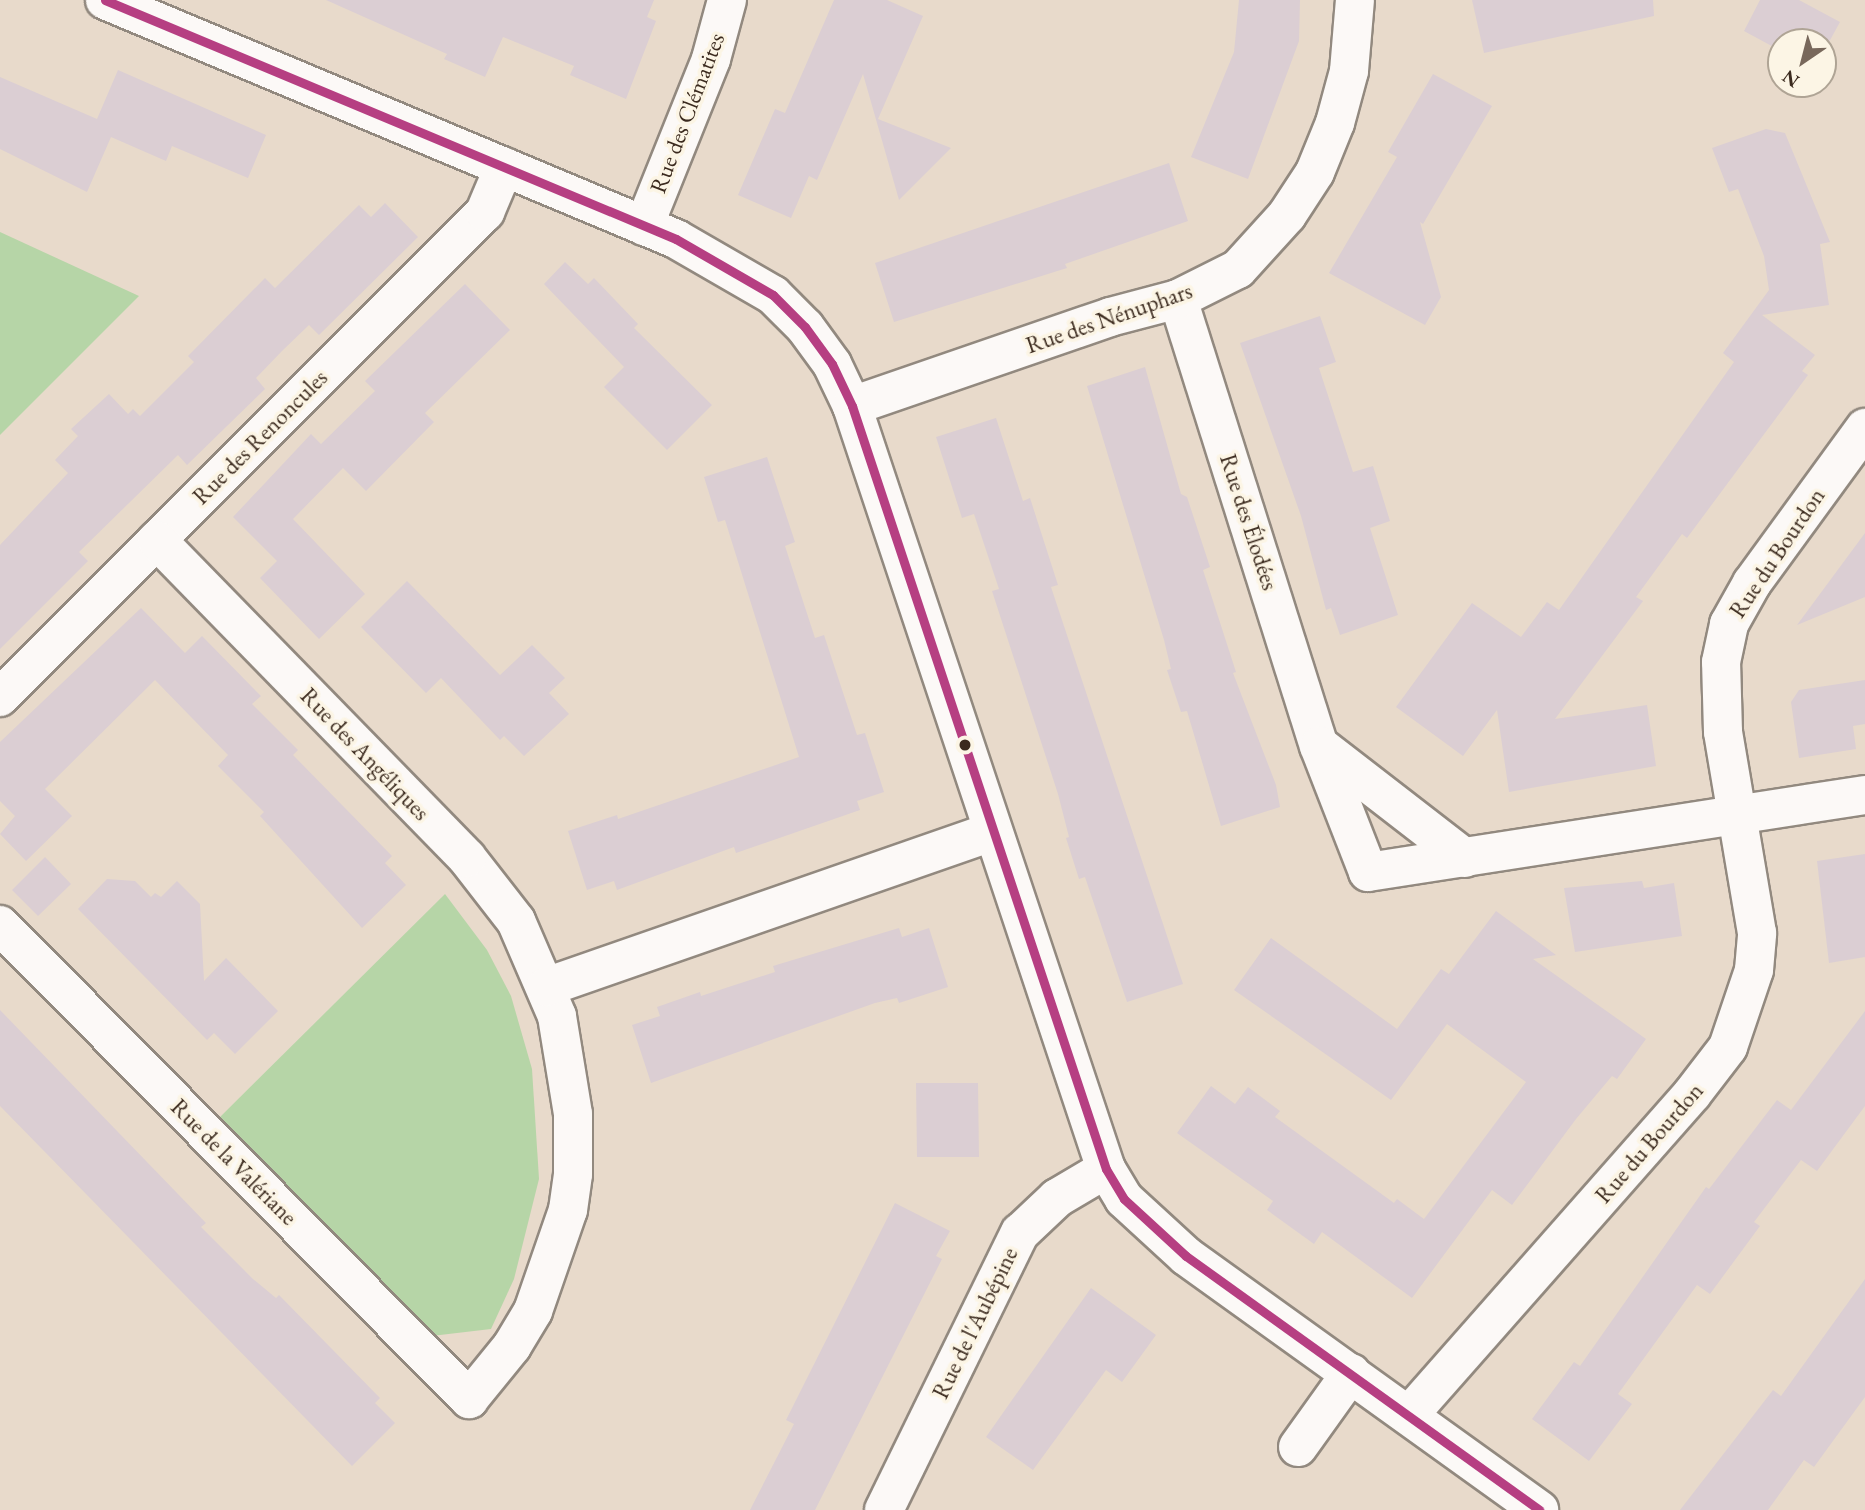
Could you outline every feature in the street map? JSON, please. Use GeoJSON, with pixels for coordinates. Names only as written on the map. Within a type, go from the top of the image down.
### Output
{"type":"FeatureCollection","features":[{"type":"Feature","properties":{"kind":"street"},"geometry":{"type":"LineString","coordinates":[[105,0],[644,226],[729,266],[773,295],[832,364],[852,406],[990,832],[1105,1169],[1124,1199],[1186,1256],[1352,1373],[1538,1510]]}},
{"type":"Feature","properties":{"kind":"street","name":"Rue des Clématites"},"geometry":{"type":"LineString","coordinates":[[644,226],[711,59],[727,0]]}},
{"type":"Feature","properties":{"kind":"street","name":"Rue des Nénuphars"},"geometry":{"type":"LineString","coordinates":[[852,406],[1110,317],[1178,299],[1238,269],[1287,215],[1315,172],[1335,123],[1349,71],[1355,0]]}},
{"type":"Feature","properties":{"kind":"street","name":"Rue des Renoncules"},"geometry":{"type":"LineString","coordinates":[[0,696],[485,212],[504,167]]}},
{"type":"Feature","properties":{"kind":"street","name":"Rue des Élodées"},"geometry":{"type":"LineString","coordinates":[[1178,299],[1320,746],[1368,872],[1739,815]]}},
{"type":"Feature","properties":{"kind":"street","name":"Rue du Bourdon"},"geometry":{"type":"LineString","coordinates":[[1409,1415],[1700,1085],[1728,1047],[1754,970],[1757,933],[1720,696],[1729,624],[1752,583],[1865,428]]}},
{"type":"Feature","properties":{"kind":"street","name":"Rue des Angéliques"},"geometry":{"type":"LineString","coordinates":[[157,540],[467,858],[516,921],[546,987],[570,1080],[574,1144],[568,1210],[533,1311],[512,1346],[469,1399]]}},
{"type":"Feature","properties":{"kind":"street"},"geometry":{"type":"LineString","coordinates":[[1320,746],[1465,858]]}},
{"type":"Feature","properties":{"kind":"street"},"geometry":{"type":"LineString","coordinates":[[1739,815],[1865,795]]}},
{"type":"Feature","properties":{"kind":"street"},"geometry":{"type":"LineString","coordinates":[[546,987],[990,832]]}},
{"type":"Feature","properties":{"kind":"street","name":"Rue de la Valériane"},"geometry":{"type":"LineString","coordinates":[[0,925],[469,1399]]}},
{"type":"Feature","properties":{"kind":"street","name":"Rue de l'Aubépine"},"geometry":{"type":"LineString","coordinates":[[884,1510],[1020,1233],[1056,1198],[1105,1169]]}},
{"type":"Feature","properties":{"kind":"street"},"geometry":{"type":"LineString","coordinates":[[1298,1447],[1352,1373]]}},
{"type":"Feature","properties":{"kind":"green space"},"geometry":{"type":"Polygon","coordinates":[[[0,232],[139,296],[0,435],[0,232]]]}},
{"type":"Feature","properties":{"kind":"green space"},"geometry":{"type":"Polygon","coordinates":[[[445,894],[487,950],[511,996],[532,1069],[539,1179],[514,1279],[491,1329],[423,1337],[213,1124],[445,894]]]}},
{"type":"Feature","properties":{"kind":"building"},"geometry":{"type":"Polygon","coordinates":[[[326,0],[654,0],[647,17],[656,21],[626,99],[570,75],[574,66],[503,37],[485,77],[444,59],[447,54],[326,0]]]}},
{"type":"Feature","properties":{"kind":"building"},"geometry":{"type":"Polygon","coordinates":[[[834,0],[887,0],[923,16],[878,119],[951,148],[899,200],[863,74],[817,180],[809,176],[791,218],[738,195],[775,109],[785,113],[834,0]]]}},
{"type":"Feature","properties":{"kind":"building"},"geometry":{"type":"Polygon","coordinates":[[[1239,0],[1300,0],[1299,41],[1248,179],[1191,157],[1234,52],[1239,0]]]}},
{"type":"Feature","properties":{"kind":"building"},"geometry":{"type":"Polygon","coordinates":[[[1472,0],[1653,0],[1654,16],[1484,53],[1472,0]]]}},
{"type":"Feature","properties":{"kind":"building"},"geometry":{"type":"Polygon","coordinates":[[[1760,0],[1799,0],[1840,22],[1837,28],[1767,28],[1767,43],[1744,31],[1760,0]]]}},
{"type":"Feature","properties":{"kind":"building"},"geometry":{"type":"Polygon","coordinates":[[[118,70],[266,135],[248,178],[172,146],[166,161],[111,137],[87,192],[0,149],[0,77],[97,119],[118,70]]]}},
{"type":"Feature","properties":{"kind":"building"},"geometry":{"type":"Polygon","coordinates":[[[1433,74],[1492,106],[1423,224],[1420,222],[1441,297],[1425,325],[1329,273],[1397,157],[1388,152],[1433,74]]]}},
{"type":"Feature","properties":{"kind":"building"},"geometry":{"type":"Polygon","coordinates":[[[1766,129],[1785,133],[1830,242],[1820,244],[1829,305],[1762,315],[1815,355],[1802,371],[1808,375],[1687,538],[1682,534],[1636,597],[1643,601],[1555,719],[1647,705],[1656,766],[1509,792],[1497,710],[1463,756],[1396,707],[1472,603],[1521,637],[1547,602],[1559,610],[1734,362],[1723,353],[1769,290],[1764,256],[1738,189],[1729,192],[1712,148],[1766,129]]]}},
{"type":"Feature","properties":{"kind":"building"},"geometry":{"type":"Polygon","coordinates":[[[1169,163],[1188,221],[1065,264],[1067,268],[894,322],[875,263],[1169,163]]]}},
{"type":"Feature","properties":{"kind":"building"},"geometry":{"type":"Polygon","coordinates":[[[385,203],[418,237],[319,335],[309,325],[282,351],[256,378],[265,389],[187,465],[178,455],[79,552],[88,561],[0,649],[0,545],[68,473],[55,460],[78,436],[71,429],[109,394],[128,414],[133,409],[140,416],[194,362],[188,356],[265,278],[275,288],[359,205],[371,217],[385,203]]]}},
{"type":"Feature","properties":{"kind":"building"},"geometry":{"type":"Polygon","coordinates":[[[565,262],[588,284],[594,278],[638,324],[634,328],[712,405],[667,450],[604,387],[624,367],[544,284],[565,262]]]}},
{"type":"Feature","properties":{"kind":"building"},"geometry":{"type":"Polygon","coordinates":[[[465,284],[510,330],[425,413],[434,422],[366,491],[343,468],[293,519],[365,594],[319,639],[260,578],[277,561],[233,517],[311,434],[321,444],[375,391],[365,381],[465,284]]]}},
{"type":"Feature","properties":{"kind":"building"},"geometry":{"type":"Polygon","coordinates":[[[1320,316],[1336,362],[1319,368],[1353,472],[1373,466],[1390,521],[1370,528],[1398,615],[1340,635],[1331,608],[1326,610],[1301,516],[1240,343],[1320,316]]]}},
{"type":"Feature","properties":{"kind":"building"},"geometry":{"type":"Polygon","coordinates":[[[1145,367],[1181,494],[1187,497],[1210,567],[1203,570],[1236,672],[1233,673],[1276,785],[1280,807],[1221,826],[1187,711],[1181,712],[1167,670],[1171,669],[1164,640],[1087,386],[1145,367]]]}},
{"type":"Feature","properties":{"kind":"building"},"geometry":{"type":"Polygon","coordinates":[[[996,418],[1023,501],[1030,498],[1058,585],[1051,587],[1183,984],[1127,1002],[1085,877],[1079,879],[1066,838],[1069,837],[1058,794],[992,591],[999,589],[974,514],[962,518],[936,437],[996,418]]]}},
{"type":"Feature","properties":{"kind":"building"},"geometry":{"type":"Polygon","coordinates":[[[767,457],[795,542],[785,546],[815,638],[824,635],[857,735],[865,733],[884,792],[857,801],[860,810],[736,853],[734,847],[617,890],[614,881],[587,890],[568,831],[617,815],[618,819],[799,757],[725,520],[718,522],[704,477],[767,457]]]}},
{"type":"Feature","properties":{"kind":"building"},"geometry":{"type":"Polygon","coordinates":[[[1865,533],[1865,597],[1797,625],[1865,533]]]}},
{"type":"Feature","properties":{"kind":"building"},"geometry":{"type":"Polygon","coordinates":[[[407,581],[500,675],[532,645],[565,678],[549,693],[569,714],[524,756],[504,736],[500,740],[441,678],[426,693],[361,627],[407,581]]]}},
{"type":"Feature","properties":{"kind":"building"},"geometry":{"type":"Polygon","coordinates":[[[141,608],[185,653],[202,636],[261,696],[252,704],[298,750],[293,755],[392,856],[385,863],[406,885],[362,928],[260,816],[264,812],[218,766],[228,755],[155,680],[45,789],[72,816],[26,861],[0,834],[15,816],[0,801],[0,742],[141,608]]]}},
{"type":"Feature","properties":{"kind":"building"},"geometry":{"type":"Polygon","coordinates":[[[1865,680],[1865,724],[1853,726],[1856,749],[1799,758],[1791,702],[1799,690],[1865,680]]]}},
{"type":"Feature","properties":{"kind":"building"},"geometry":{"type":"Polygon","coordinates":[[[1865,854],[1865,957],[1829,963],[1817,861],[1865,854]]]}},
{"type":"Feature","properties":{"kind":"building"},"geometry":{"type":"Polygon","coordinates":[[[45,857],[71,884],[38,916],[12,890],[45,857]]]}},
{"type":"Feature","properties":{"kind":"building"},"geometry":{"type":"Polygon","coordinates":[[[107,879],[135,881],[151,897],[155,893],[161,897],[177,881],[200,904],[204,981],[226,958],[278,1011],[235,1054],[214,1033],[207,1040],[78,909],[107,879]]]}},
{"type":"Feature","properties":{"kind":"building"},"geometry":{"type":"Polygon","coordinates":[[[1642,881],[1644,888],[1674,883],[1682,936],[1575,952],[1564,888],[1642,881]]]}},
{"type":"Feature","properties":{"kind":"building"},"geometry":{"type":"Polygon","coordinates":[[[1496,911],[1556,955],[1533,959],[1646,1039],[1617,1079],[1612,1076],[1576,1119],[1512,1205],[1492,1190],[1412,1298],[1322,1232],[1314,1244],[1267,1210],[1273,1201],[1177,1133],[1211,1086],[1235,1104],[1248,1087],[1280,1111],[1275,1117],[1394,1203],[1397,1199],[1424,1219],[1526,1082],[1447,1024],[1391,1100],[1234,990],[1271,938],[1397,1029],[1441,969],[1449,974],[1496,911]]]}},
{"type":"Feature","properties":{"kind":"building"},"geometry":{"type":"Polygon","coordinates":[[[899,928],[902,937],[929,928],[948,987],[899,1003],[897,998],[875,1003],[651,1083],[632,1025],[660,1016],[657,1007],[700,992],[701,996],[775,972],[773,966],[899,928]]]}},
{"type":"Feature","properties":{"kind":"building"},"geometry":{"type":"Polygon","coordinates":[[[0,1010],[206,1223],[201,1227],[253,1279],[276,1298],[279,1295],[380,1398],[375,1403],[395,1423],[352,1466],[0,1106],[0,1010]]]}},
{"type":"Feature","properties":{"kind":"building"},"geometry":{"type":"Polygon","coordinates":[[[1865,1011],[1865,1106],[1817,1171],[1801,1160],[1754,1222],[1760,1226],[1710,1294],[1697,1285],[1618,1394],[1632,1404],[1589,1461],[1532,1419],[1574,1362],[1580,1366],[1706,1187],[1709,1189],[1777,1100],[1791,1110],[1865,1011]]]}},
{"type":"Feature","properties":{"kind":"building"},"geometry":{"type":"Polygon","coordinates":[[[916,1083],[978,1083],[979,1157],[917,1157],[916,1083]]]}},
{"type":"Feature","properties":{"kind":"building"},"geometry":{"type":"Polygon","coordinates":[[[895,1203],[950,1231],[936,1256],[942,1259],[815,1510],[750,1510],[794,1424],[786,1420],[895,1203]]]}},
{"type":"Feature","properties":{"kind":"building"},"geometry":{"type":"Polygon","coordinates":[[[1865,1279],[1865,1397],[1814,1467],[1804,1460],[1768,1510],[1680,1510],[1773,1390],[1781,1396],[1865,1279]]]}},
{"type":"Feature","properties":{"kind":"building"},"geometry":{"type":"Polygon","coordinates":[[[1091,1288],[1156,1335],[1122,1382],[1106,1370],[1033,1470],[986,1437],[1091,1288]]]}},
{"type":"Feature","properties":{"kind":"transit line"},"geometry":{"type":"LineString","coordinates":[[105,0],[676,239],[773,295],[805,327],[832,364],[852,406],[1106,1169],[1124,1199],[1186,1256],[1539,1510]]}}]}
